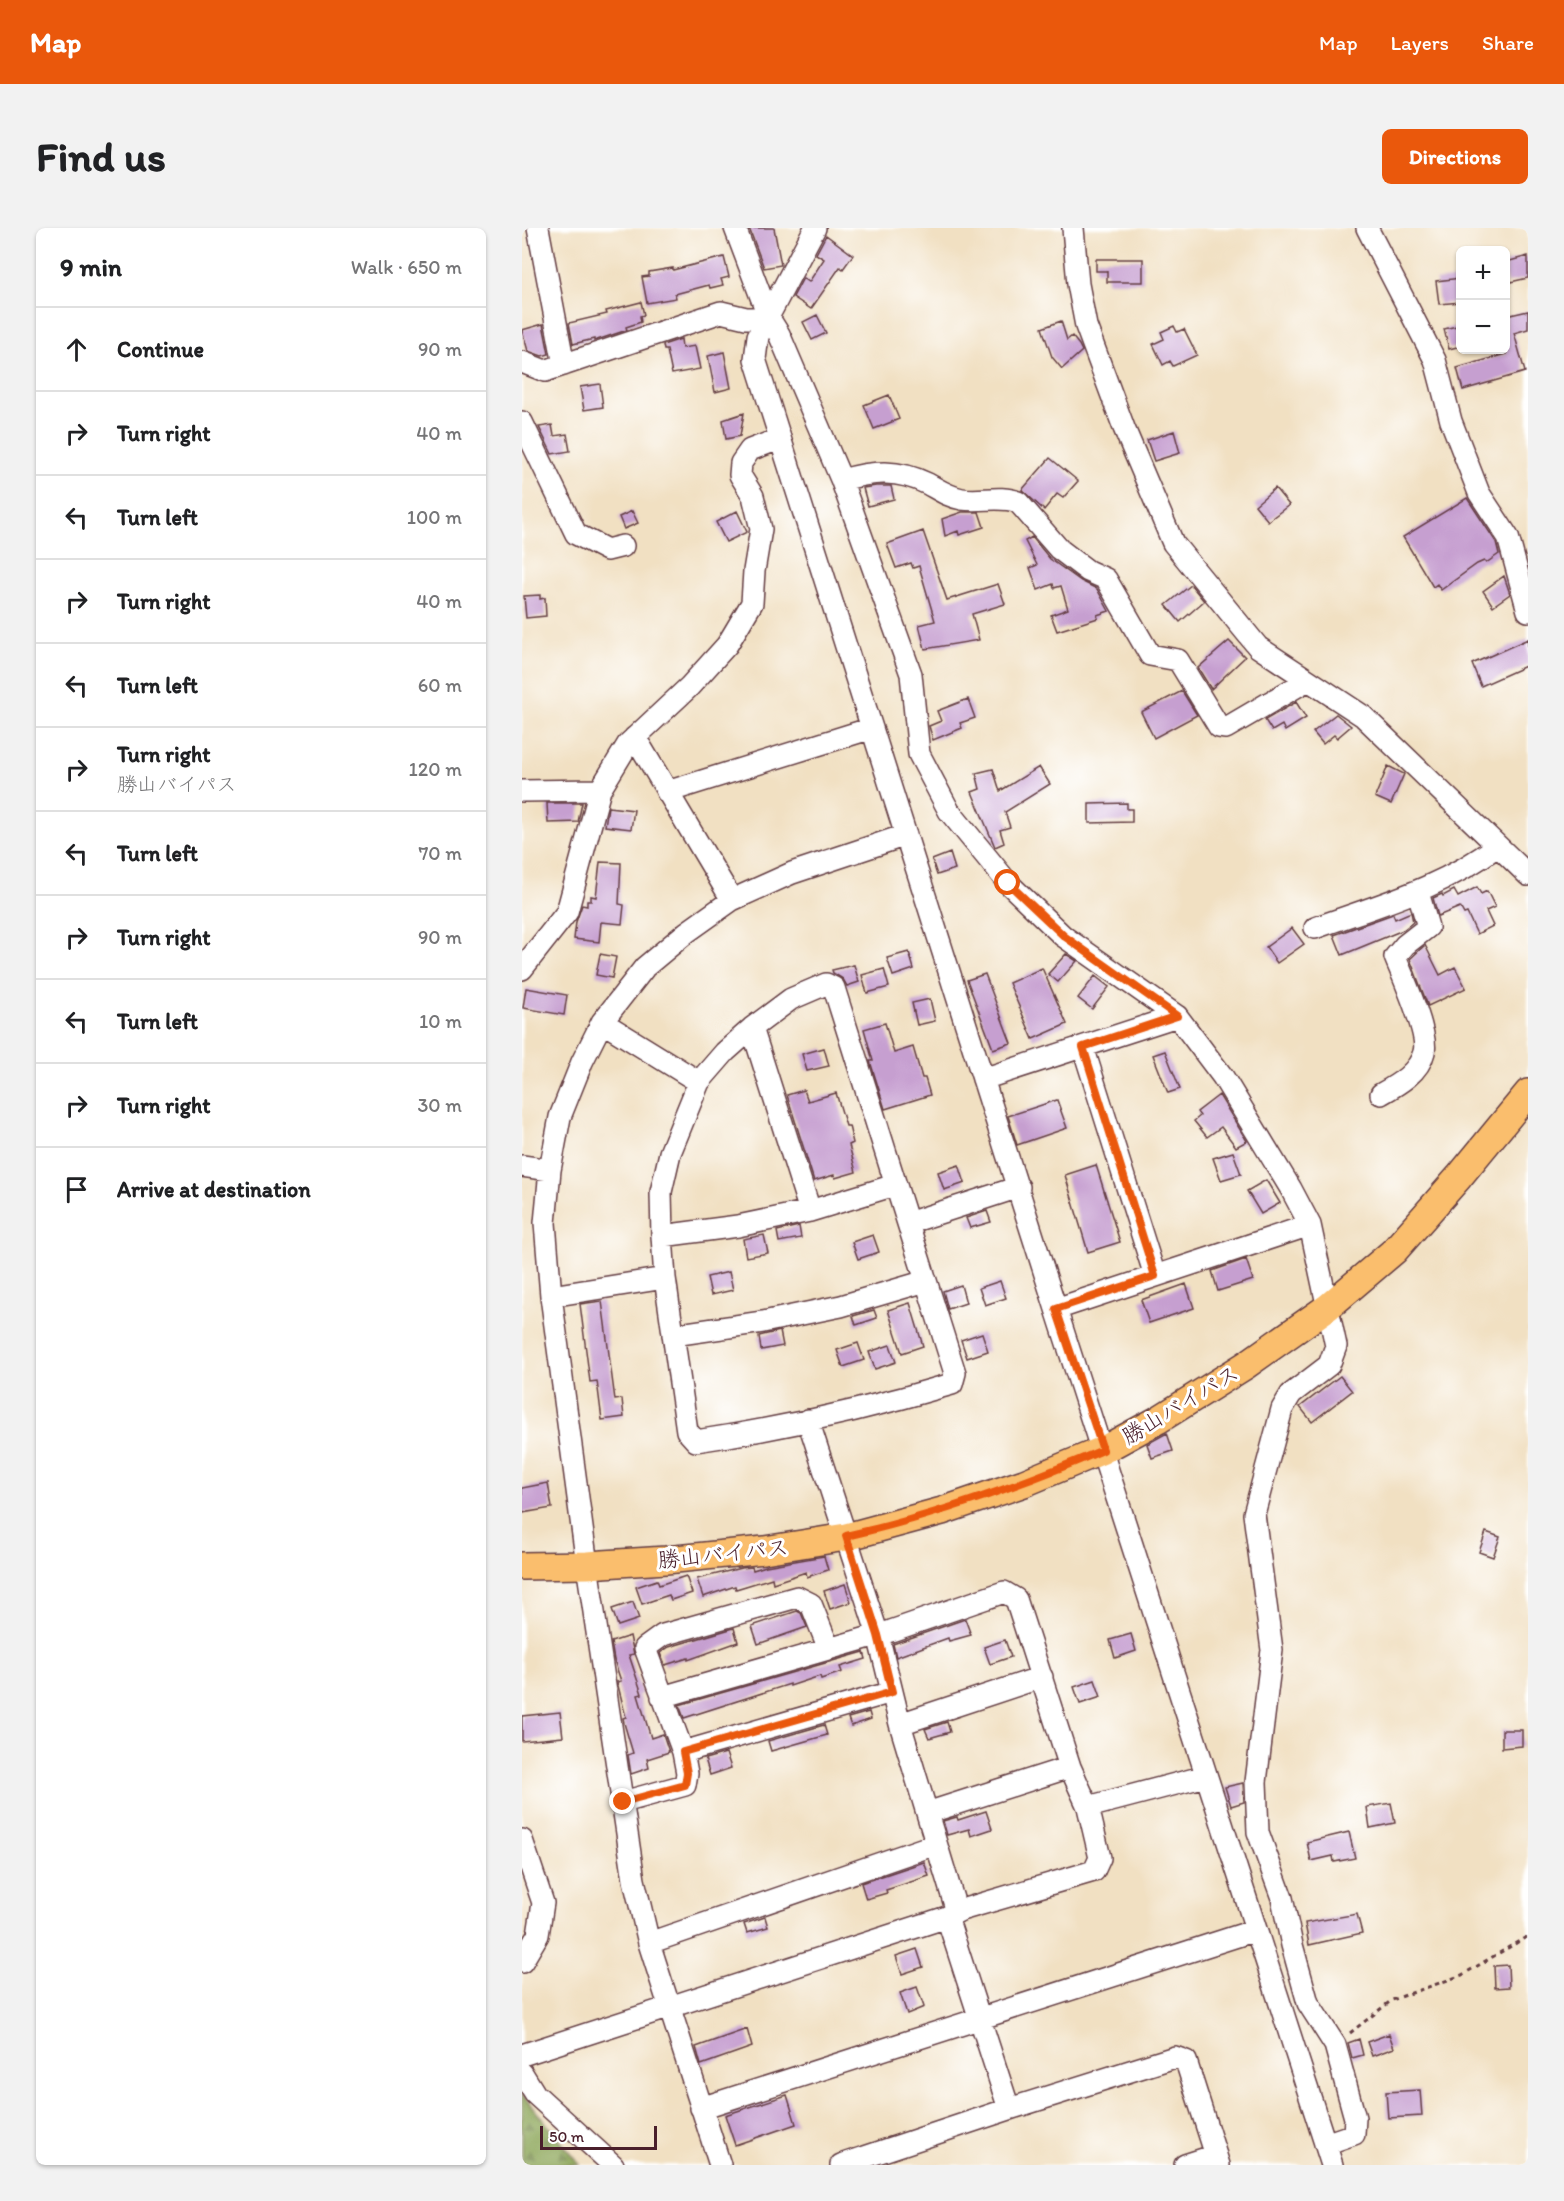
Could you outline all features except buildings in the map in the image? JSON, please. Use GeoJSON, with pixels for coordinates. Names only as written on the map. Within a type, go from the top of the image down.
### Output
{"type":"FeatureCollection","features":[{"type":"Feature","properties":{"kind":"main road","name":"勝山バイパス"},"geometry":{"type":"LineString","coordinates":[[522,1566],[666,1560],[764,1550],[846,1536],[952,1508],[1024,1483],[1103,1450],[1158,1420],[1246,1365],[1328,1306],[1394,1251],[1459,1177],[1528,1092]]}},
{"type":"Feature","properties":{"kind":"street"},"geometry":{"type":"LineString","coordinates":[[538,228],[564,365]]}},
{"type":"Feature","properties":{"kind":"street"},"geometry":{"type":"LineString","coordinates":[[735,228],[769,318],[779,334],[842,480],[911,674],[919,754],[949,810],[1008,883],[1064,936],[1177,1016],[1223,1077],[1291,1189],[1310,1225],[1336,1346],[1329,1365],[1291,1394],[1282,1409],[1254,1514],[1272,1650],[1256,1782],[1258,1832],[1282,1898],[1308,2003],[1335,2045],[1355,2118],[1354,2134],[1325,2144]]}},
{"type":"Feature","properties":{"kind":"street"},"geometry":{"type":"LineString","coordinates":[[815,228],[758,336],[755,359],[1056,1309],[1332,2165]]}},
{"type":"Feature","properties":{"kind":"street"},"geometry":{"type":"LineString","coordinates":[[1073,228],[1078,284],[1086,326],[1124,428],[1173,543],[1258,647],[1363,716],[1528,875]]}},
{"type":"Feature","properties":{"kind":"street"},"geometry":{"type":"LineString","coordinates":[[1367,228],[1435,360],[1451,421],[1479,493],[1508,537],[1528,611]]}},
{"type":"Feature","properties":{"kind":"street"},"geometry":{"type":"LineString","coordinates":[[522,362],[545,371],[721,312],[746,318],[769,318]]}},
{"type":"Feature","properties":{"kind":"street"},"geometry":{"type":"LineString","coordinates":[[522,422],[576,534],[607,550],[623,546]]}},
{"type":"Feature","properties":{"kind":"street"},"geometry":{"type":"LineString","coordinates":[[522,969],[567,912],[600,790],[628,744],[689,687],[727,645],[752,603],[754,571],[761,529],[753,496],[740,475],[741,463],[750,450],[779,439]]}},
{"type":"Feature","properties":{"kind":"street"},"geometry":{"type":"LineString","coordinates":[[842,480],[880,472],[892,472],[914,478],[964,500],[1010,499],[1018,502],[1059,549],[1088,571],[1106,579],[1150,655],[1178,660],[1219,727],[1226,728],[1308,680]]}},
{"type":"Feature","properties":{"kind":"street"},"geometry":{"type":"LineString","coordinates":[[667,792],[872,728]]}},
{"type":"Feature","properties":{"kind":"street"},"geometry":{"type":"LineString","coordinates":[[635,737],[732,900]]}},
{"type":"Feature","properties":{"kind":"street"},"geometry":{"type":"LineString","coordinates":[[522,791],[600,790]]}},
{"type":"Feature","properties":{"kind":"street"},"geometry":{"type":"LineString","coordinates":[[720,2165],[649,1943],[634,1880],[552,1296],[545,1223],[550,1170],[560,1117],[582,1062],[602,1022],[645,968],[687,932],[732,900],[792,873],[906,835]]}},
{"type":"Feature","properties":{"kind":"street"},"geometry":{"type":"LineString","coordinates":[[1315,928],[1403,899],[1476,863],[1497,846]]}},
{"type":"Feature","properties":{"kind":"street"},"geometry":{"type":"LineString","coordinates":[[1381,1094],[1399,1084],[1416,1069],[1424,1052],[1423,1036],[1415,1008],[1395,957],[1405,945],[1428,927],[1418,892]]}},
{"type":"Feature","properties":{"kind":"street"},"geometry":{"type":"LineString","coordinates":[[825,984],[834,988],[955,1373],[952,1384],[883,1404],[756,1432],[696,1441],[687,1431],[673,1335],[665,1278],[661,1192],[670,1153],[699,1082],[724,1052],[752,1028],[791,999],[825,984]]}},
{"type":"Feature","properties":{"kind":"street"},"geometry":{"type":"LineString","coordinates":[[983,1079],[1177,1016]]}},
{"type":"Feature","properties":{"kind":"street"},"geometry":{"type":"LineString","coordinates":[[602,1022],[699,1082]]}},
{"type":"Feature","properties":{"kind":"street"},"geometry":{"type":"LineString","coordinates":[[752,1028],[810,1210]]}},
{"type":"Feature","properties":{"kind":"street"},"geometry":{"type":"LineString","coordinates":[[1083,1047],[1155,1276]]}},
{"type":"Feature","properties":{"kind":"street"},"geometry":{"type":"LineString","coordinates":[[522,1166],[550,1170]]}},
{"type":"Feature","properties":{"kind":"street"},"geometry":{"type":"LineString","coordinates":[[662,1236],[738,1226],[810,1210],[895,1185]]}},
{"type":"Feature","properties":{"kind":"street"},"geometry":{"type":"LineString","coordinates":[[908,1223],[1019,1187]]}},
{"type":"Feature","properties":{"kind":"street"},"geometry":{"type":"LineString","coordinates":[[1056,1309],[1310,1225]]}},
{"type":"Feature","properties":{"kind":"street"},"geometry":{"type":"LineString","coordinates":[[552,1296],[665,1278]]}},
{"type":"Feature","properties":{"kind":"street"},"geometry":{"type":"LineString","coordinates":[[673,1335],[763,1322],[841,1306],[926,1281]]}},
{"type":"Feature","properties":{"kind":"street"},"geometry":{"type":"LineString","coordinates":[[808,1420],[878,1635],[900,1724],[936,1845],[980,2018],[1009,2109]]}},
{"type":"Feature","properties":{"kind":"street"},"geometry":{"type":"LineString","coordinates":[[522,2055],[1094,1870],[1100,1858],[1088,1808],[1070,1767],[1016,1599],[1004,1592],[878,1635],[662,1697]]}},
{"type":"Feature","properties":{"kind":"street"},"geometry":{"type":"LineString","coordinates":[[623,1802],[685,1785],[687,1773],[683,1752],[645,1648],[663,1635],[797,1597],[811,1604],[829,1649]]}},
{"type":"Feature","properties":{"kind":"street"},"geometry":{"type":"LineString","coordinates":[[900,1724],[1042,1677]]}},
{"type":"Feature","properties":{"kind":"street"},"geometry":{"type":"LineString","coordinates":[[683,1752],[892,1692]]}},
{"type":"Feature","properties":{"kind":"street"},"geometry":{"type":"LineString","coordinates":[[927,1813],[1070,1767]]}},
{"type":"Feature","properties":{"kind":"street"},"geometry":{"type":"LineString","coordinates":[[1088,1808],[1206,1776]]}},
{"type":"Feature","properties":{"kind":"street"},"geometry":{"type":"LineString","coordinates":[[522,1840],[543,1903],[538,1935],[522,1962]]}},
{"type":"Feature","properties":{"kind":"street"},"geometry":{"type":"LineString","coordinates":[[649,1943],[936,1845]]}},
{"type":"Feature","properties":{"kind":"street"},"geometry":{"type":"LineString","coordinates":[[701,2108],[1256,1930]]}},
{"type":"Feature","properties":{"kind":"street"},"geometry":{"type":"LineString","coordinates":[[841,2165],[1175,2057],[1186,2061],[1218,2160],[1185,2165]]}},
{"type":"Feature","properties":{"kind":"street"},"geometry":{"type":"LineString","coordinates":[[522,2073],[535,2094],[613,2165]]}},
{"type":"Feature","properties":{"kind":"path"},"geometry":{"type":"LineString","coordinates":[[1335,2045],[1392,2000],[1462,1975],[1528,1936]]}},
{"type":"Feature","properties":{"kind":"green space"},"geometry":{"type":"Polygon","coordinates":[[[522,2094],[580,2165],[522,2165],[522,2094]]]}},
{"type":"Feature","properties":{"kind":"route"},"geometry":{"type":"LineString","coordinates":[[623,1802],[685,1785],[687,1773],[683,1752],[892,1692],[878,1635],[846,1536],[942,1511],[1024,1483],[1103,1450],[1056,1309],[1155,1276],[1083,1047],[1177,1016],[1064,936],[1008,883]]}}]}
